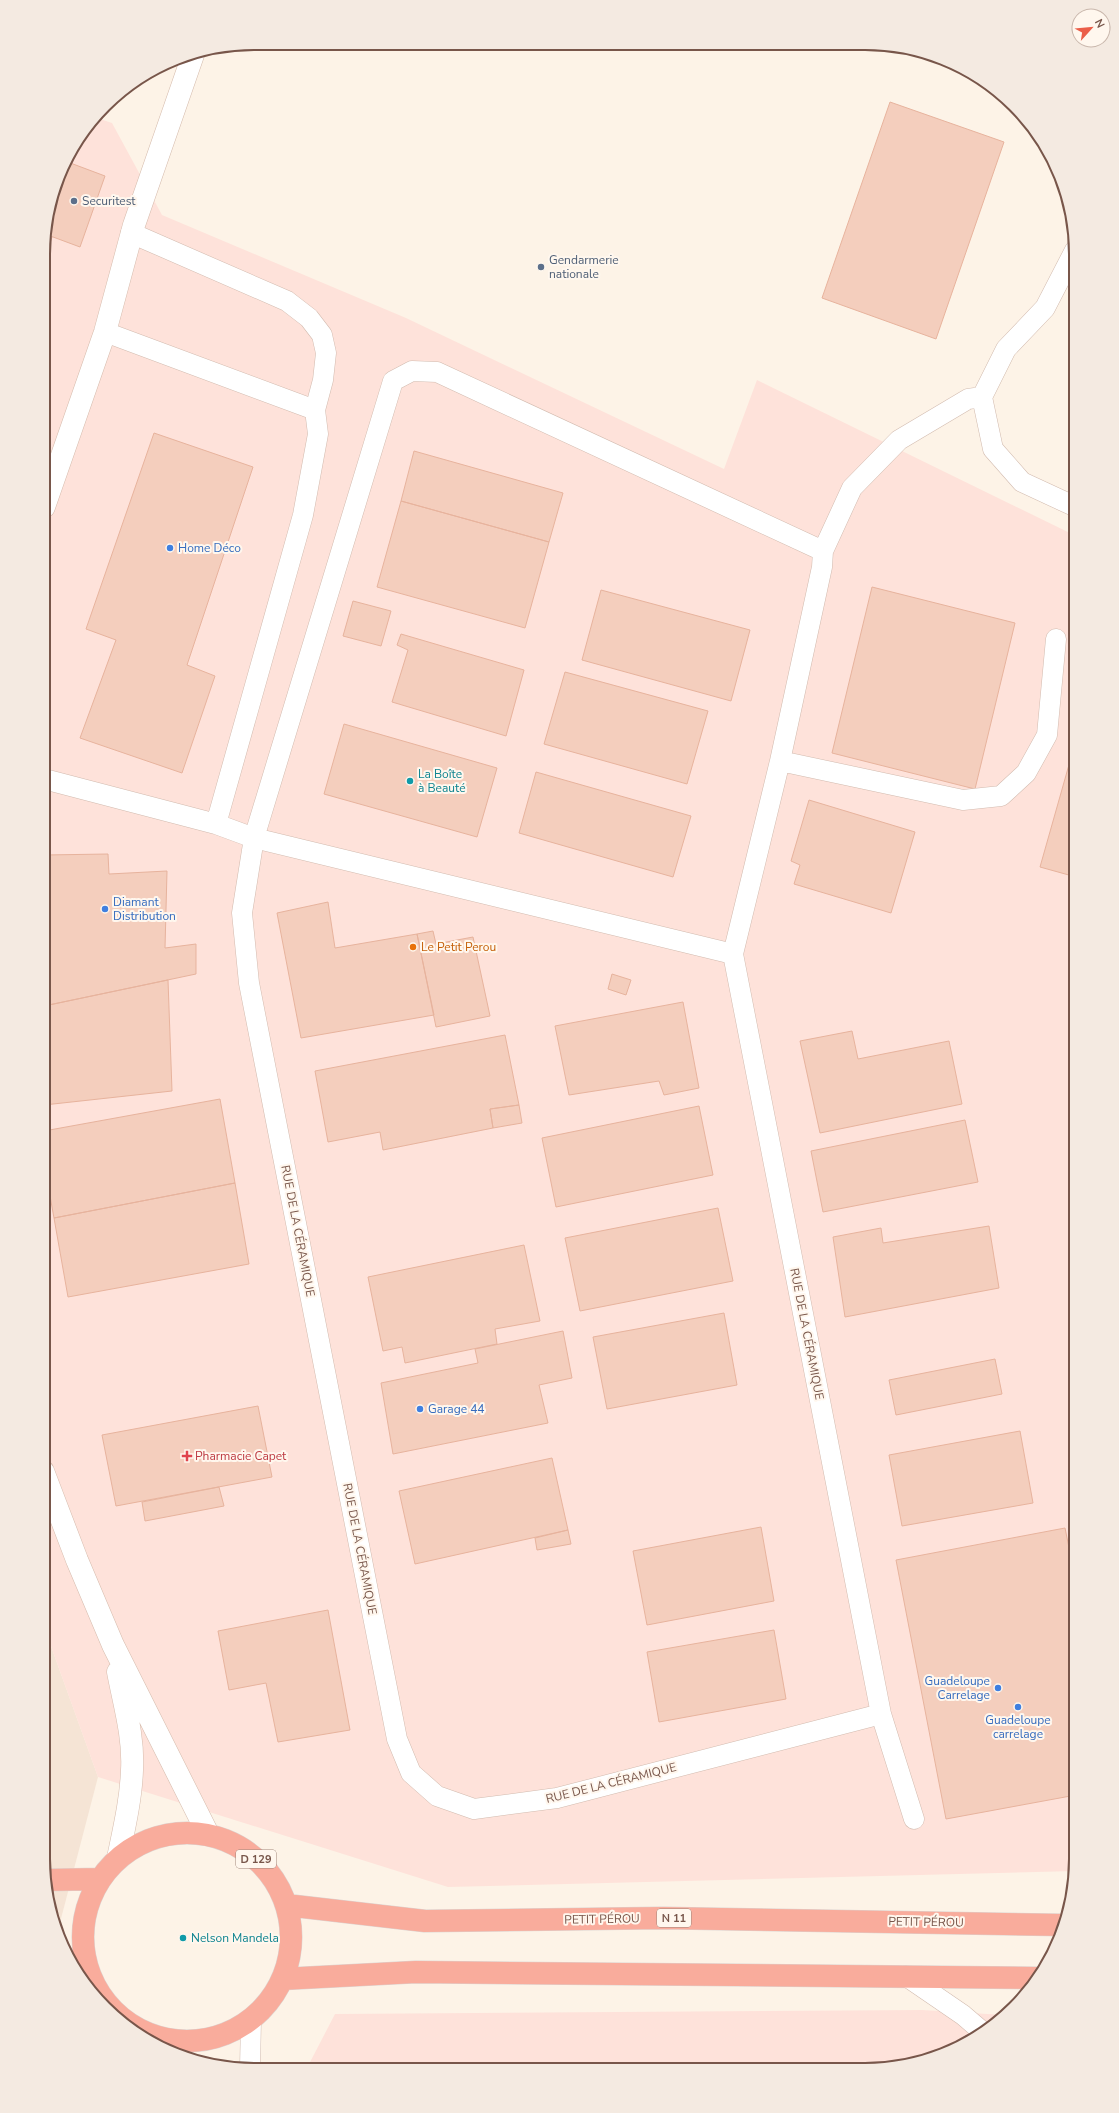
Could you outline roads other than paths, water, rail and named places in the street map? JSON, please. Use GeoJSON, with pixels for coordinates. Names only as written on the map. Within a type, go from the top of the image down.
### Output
{"type":"FeatureCollection","features":[{"type":"Feature","properties":{"kind":"highway","name":"D 129"},"geometry":{"type":"LineString","coordinates":[[83,1971],[83,1927],[88,1902],[100,1879],[108,1868],[118,1858],[138,1844],[160,1835],[184,1832],[208,1834],[234,1844],[256,1859],[274,1880],[286,1905],[291,1943],[282,1979],[269,2002],[251,2020],[226,2034],[176,2047],[155,2038]]}},
{"type":"Feature","properties":{"kind":"highway"},"geometry":{"type":"LineString","coordinates":[[51,1880],[100,1879]]}},
{"type":"Feature","properties":{"kind":"highway","name":"PETIT PÉROU"},"geometry":{"type":"LineString","coordinates":[[286,1905],[425,1920],[663,1918],[1058,1924]]}},
{"type":"Feature","properties":{"kind":"highway"},"geometry":{"type":"LineString","coordinates":[[282,1979],[416,1972],[1031,1978]]}},
{"type":"Feature","properties":{"kind":"street"},"geometry":{"type":"LineString","coordinates":[[50,490],[105,332],[132,233],[191,60]]}},
{"type":"Feature","properties":{"kind":"street"},"geometry":{"type":"LineString","coordinates":[[50,1488],[113,1646],[208,1834]]}},
{"type":"Feature","properties":{"kind":"street"},"geometry":{"type":"LineString","coordinates":[[113,1646],[131,1740],[132,1769],[130,1796],[118,1858]]}},
{"type":"Feature","properties":{"kind":"lane"},"geometry":{"type":"LineString","coordinates":[[132,233],[287,301],[309,318],[322,335],[326,353],[323,380],[314,410],[318,434],[303,515],[216,824]]}},
{"type":"Feature","properties":{"kind":"lane"},"geometry":{"type":"LineString","coordinates":[[1069,263],[1045,308],[1006,350],[982,397],[993,449],[1022,482],[1069,504]]}},
{"type":"Feature","properties":{"kind":"lane"},"geometry":{"type":"LineString","coordinates":[[105,332],[314,410]]}},
{"type":"Feature","properties":{"kind":"lane","name":"RUE DE LA CÉRAMIQUE"},"geometry":{"type":"LineString","coordinates":[[823,551],[438,372],[412,371],[393,381],[254,838],[242,913],[249,983],[397,1739],[411,1773],[437,1796],[474,1809],[557,1798],[881,1714]]}},
{"type":"Feature","properties":{"kind":"lane"},"geometry":{"type":"LineString","coordinates":[[50,781],[216,824],[254,838],[733,954],[780,762],[822,567],[823,551],[852,488],[899,440],[968,399],[982,397]]}},
{"type":"Feature","properties":{"kind":"lane"},"geometry":{"type":"LineString","coordinates":[[780,762],[962,800],[1001,796],[1026,773],[1047,735],[1056,639]]}},
{"type":"Feature","properties":{"kind":"lane","name":"RUE DE LA CÉRAMIQUE"},"geometry":{"type":"LineString","coordinates":[[733,954],[881,1714],[914,1819]]}},
{"type":"Feature","properties":{"kind":"lane"},"geometry":{"type":"LineString","coordinates":[[906,1976],[963,2015],[979,2028]]}},
{"type":"Feature","properties":{"kind":"lane"},"geometry":{"type":"LineString","coordinates":[[250,2063],[251,2020]]}},
{"type":"Feature","properties":{"kind":"place","name":"Securitest"},"geometry":{"type":"Point","coordinates":[74,201]}},
{"type":"Feature","properties":{"kind":"place","name":"Gendarmerie nationale"},"geometry":{"type":"Point","coordinates":[541,267]}},
{"type":"Feature","properties":{"kind":"place","name":"Home Déco"},"geometry":{"type":"Point","coordinates":[170,548]}},
{"type":"Feature","properties":{"kind":"place","name":"La Boîte à Beauté"},"geometry":{"type":"Point","coordinates":[410,781]}},
{"type":"Feature","properties":{"kind":"place","name":"Diamant Distribution"},"geometry":{"type":"Point","coordinates":[105,909]}},
{"type":"Feature","properties":{"kind":"place","name":"Le Petit Perou"},"geometry":{"type":"Point","coordinates":[413,947]}},
{"type":"Feature","properties":{"kind":"place","name":"Garage 44"},"geometry":{"type":"Point","coordinates":[420,1409]}},
{"type":"Feature","properties":{"kind":"place","name":"Pharmacie Capet"},"geometry":{"type":"Point","coordinates":[187,1456]}},
{"type":"Feature","properties":{"kind":"place","name":"Guadeloupe Carrelage"},"geometry":{"type":"Point","coordinates":[998,1688]}},
{"type":"Feature","properties":{"kind":"place","name":"Guadeloupe carrelage"},"geometry":{"type":"Point","coordinates":[1018,1707]}},
{"type":"Feature","properties":{"kind":"place","name":"Nelson Mandela"},"geometry":{"type":"Point","coordinates":[183,1938]}}]}
